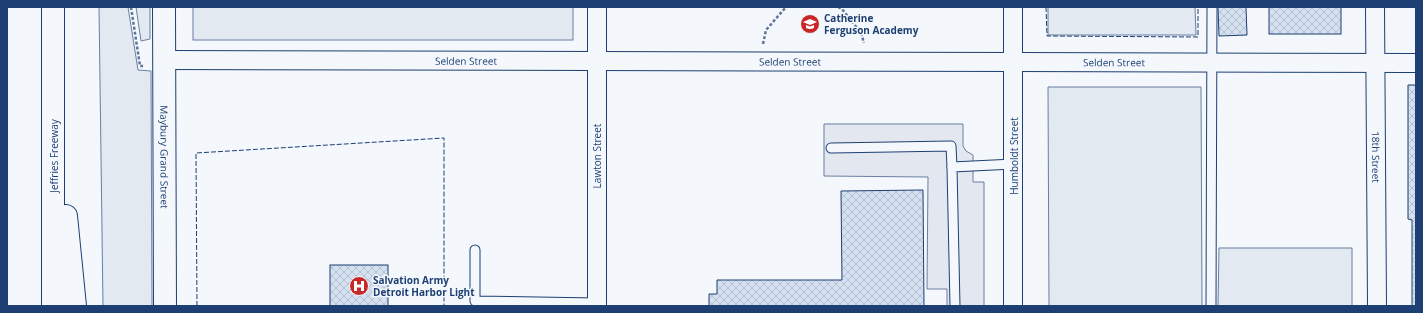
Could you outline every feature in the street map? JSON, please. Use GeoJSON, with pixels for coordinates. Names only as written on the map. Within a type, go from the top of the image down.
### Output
{"type":"FeatureCollection","features":[{"type":"Feature","properties":{"kind":"main road","name":"Jeffries Freeway"},"geometry":{"type":"LineString","coordinates":[[53,7],[54,306]]}},
{"type":"Feature","properties":{"kind":"main road","name":"Maybury Grand Street"},"geometry":{"type":"LineString","coordinates":[[164,7],[164,306]]}},
{"type":"Feature","properties":{"kind":"main road"},"geometry":{"type":"LineString","coordinates":[[54,100],[75,306]]}},
{"type":"Feature","properties":{"kind":"street","name":"Lawton Street"},"geometry":{"type":"LineString","coordinates":[[597,304],[598,7]]}},
{"type":"Feature","properties":{"kind":"street","name":"Humboldt Street"},"geometry":{"type":"LineString","coordinates":[[1013,7],[1014,306]]}},
{"type":"Feature","properties":{"kind":"street","name":"18th Street"},"geometry":{"type":"LineString","coordinates":[[1376,7],[1377,306]]}},
{"type":"Feature","properties":{"kind":"street","name":"Selden Street"},"geometry":{"type":"LineString","coordinates":[[164,60],[1416,63]]}},
{"type":"Feature","properties":{"kind":"lane"},"geometry":{"type":"LineString","coordinates":[[1211,306],[1212,7]]}},
{"type":"Feature","properties":{"kind":"lane"},"geometry":{"type":"LineString","coordinates":[[831,148],[951,146],[955,306]]}},
{"type":"Feature","properties":{"kind":"lane"},"geometry":{"type":"LineString","coordinates":[[952,167],[1014,164]]}},
{"type":"Feature","properties":{"kind":"lane"},"geometry":{"type":"LineString","coordinates":[[474,250],[475,303],[597,304]]}},
{"type":"Feature","properties":{"kind":"path"},"geometry":{"type":"LineString","coordinates":[[131,7],[140,66]]}},
{"type":"Feature","properties":{"kind":"path"},"geometry":{"type":"LineString","coordinates":[[759,62],[766,30],[786,7]]}},
{"type":"Feature","properties":{"kind":"path"},"geometry":{"type":"LineString","coordinates":[[838,7],[842,9],[861,33],[870,62]]}},
{"type":"Feature","properties":{"kind":"shaded area"},"geometry":{"type":"Polygon","coordinates":[[[99,7],[128,7],[138,70],[151,71],[152,306],[103,306],[99,7]]]}},
{"type":"Feature","properties":{"kind":"shaded area"},"geometry":{"type":"Polygon","coordinates":[[[136,7],[150,7],[150,39],[141,41],[136,7]]]}},
{"type":"Feature","properties":{"kind":"shaded area"},"geometry":{"type":"Polygon","coordinates":[[[193,7],[573,7],[573,40],[193,40],[193,7]]]}},
{"type":"Feature","properties":{"kind":"shaded area"},"geometry":{"type":"Polygon","coordinates":[[[1048,7],[1195,7],[1196,35],[1048,35],[1048,7]]]}},
{"type":"Feature","properties":{"kind":"shaded area"},"geometry":{"type":"Polygon","coordinates":[[[1048,87],[1201,87],[1202,306],[1049,306],[1048,87]]]}},
{"type":"Feature","properties":{"kind":"shaded area"},"geometry":{"type":"Polygon","coordinates":[[[824,124],[963,124],[963,146],[966,151],[973,155],[973,182],[984,182],[984,306],[947,306],[947,289],[927,289],[928,177],[824,176],[824,124]]]}},
{"type":"Feature","properties":{"kind":"shaded area"},"geometry":{"type":"Polygon","coordinates":[[[1219,248],[1352,248],[1352,306],[1218,306],[1219,248]]]}},
{"type":"Feature","properties":{"kind":"building"},"geometry":{"type":"Polygon","coordinates":[[[1218,7],[1246,7],[1247,35],[1219,36],[1218,7]]]}},
{"type":"Feature","properties":{"kind":"building"},"geometry":{"type":"Polygon","coordinates":[[[1269,7],[1341,7],[1341,34],[1269,34],[1269,7]]]}},
{"type":"Feature","properties":{"kind":"building"},"geometry":{"type":"Polygon","coordinates":[[[1408,85],[1416,85],[1416,306],[1412,306],[1412,220],[1408,219],[1408,85]]]}},
{"type":"Feature","properties":{"kind":"building"},"geometry":{"type":"Polygon","coordinates":[[[923,190],[924,306],[709,306],[709,294],[717,294],[717,280],[842,280],[841,191],[923,190]]]}},
{"type":"Feature","properties":{"kind":"building","name":"Salvation Army Detroit Harbor Light"},"geometry":{"type":"Polygon","coordinates":[[[330,265],[388,265],[388,306],[330,306],[330,265]]]}},
{"type":"Feature","properties":{"kind":"fence"},"geometry":{"type":"LineString","coordinates":[[1046,7],[1047,36],[1198,37],[1198,7]]}},
{"type":"Feature","properties":{"kind":"fence"},"geometry":{"type":"LineString","coordinates":[[197,306],[196,153],[444,138],[444,306]]}},
{"type":"Feature","properties":{"kind":"place","name":"Catherine Ferguson Academy"},"geometry":{"type":"Point","coordinates":[810,24]}},
{"type":"Feature","properties":{"kind":"place","name":"Salvation Army Detroit Harbor Light"},"geometry":{"type":"Point","coordinates":[359,286]}}]}
